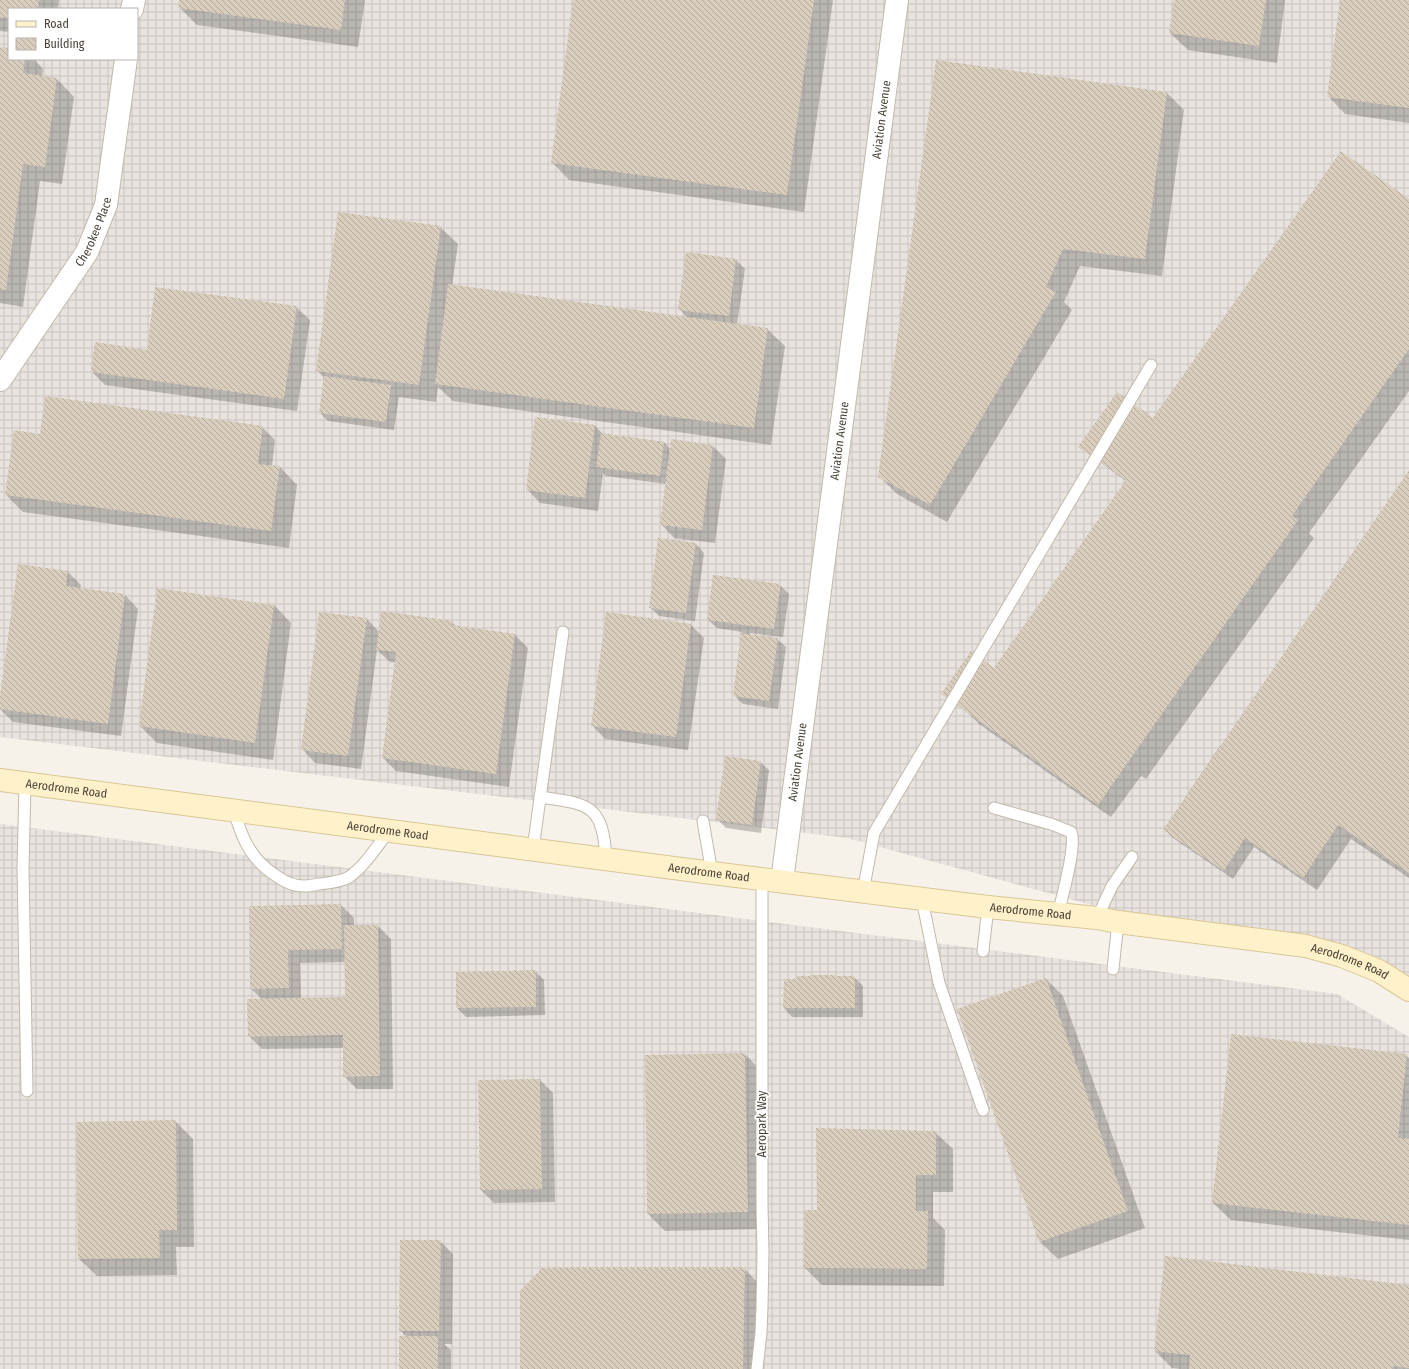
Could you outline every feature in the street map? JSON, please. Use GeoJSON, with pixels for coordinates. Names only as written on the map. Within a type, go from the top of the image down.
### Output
{"type":"FeatureCollection","features":[{"type":"Feature","properties":{"kind":"street","name":"Aviation Avenue"},"geometry":{"type":"LineString","coordinates":[[772,880],[897,0]]}},
{"type":"Feature","properties":{"kind":"street","name":"Cherokee Place"},"geometry":{"type":"LineString","coordinates":[[0,380],[87,252],[106,205],[126,60]]}},
{"type":"Feature","properties":{"kind":"street","name":"Aerodrome Road"},"geometry":{"type":"LineString","coordinates":[[0,780],[712,873],[988,907],[1097,918],[1306,946],[1342,956],[1372,968],[1409,990]]}},
{"type":"Feature","properties":{"kind":"lane"},"geometry":{"type":"LineString","coordinates":[[863,892],[874,833],[1150,365]]}},
{"type":"Feature","properties":{"kind":"lane"},"geometry":{"type":"LineString","coordinates":[[533,849],[563,632]]}},
{"type":"Feature","properties":{"kind":"lane"},"geometry":{"type":"LineString","coordinates":[[25,783],[23,868],[27,1091]]}},
{"type":"Feature","properties":{"kind":"lane"},"geometry":{"type":"LineString","coordinates":[[540,797],[580,804],[590,808],[595,813],[604,836],[606,859]]}},
{"type":"Feature","properties":{"kind":"lane"},"geometry":{"type":"LineString","coordinates":[[994,808],[1051,824],[1071,832],[1073,837],[1071,854],[1058,914]]}},
{"type":"Feature","properties":{"kind":"lane"},"geometry":{"type":"LineString","coordinates":[[234,810],[240,832],[246,845],[257,861],[266,870],[282,880],[304,886],[329,883],[348,877],[365,862],[389,831]]}},
{"type":"Feature","properties":{"kind":"lane"},"geometry":{"type":"LineString","coordinates":[[703,821],[712,873]]}},
{"type":"Feature","properties":{"kind":"lane"},"geometry":{"type":"LineString","coordinates":[[1097,918],[1112,886],[1132,857]]}},
{"type":"Feature","properties":{"kind":"lane","name":"Aeropark Way"},"geometry":{"type":"LineString","coordinates":[[757,1369],[761,1333],[763,1252],[762,1204],[772,880]]}},
{"type":"Feature","properties":{"kind":"lane"},"geometry":{"type":"LineString","coordinates":[[922,899],[939,983],[983,1110]]}},
{"type":"Feature","properties":{"kind":"lane"},"geometry":{"type":"LineString","coordinates":[[983,951],[988,907]]}},
{"type":"Feature","properties":{"kind":"lane"},"geometry":{"type":"LineString","coordinates":[[1113,969],[1118,922]]}},
{"type":"Feature","properties":{"kind":"shaded area"},"geometry":{"type":"Polygon","coordinates":[[[0,0],[1409,0],[1409,990],[1379,971],[1184,930],[847,838],[0,737],[0,0]]]}},
{"type":"Feature","properties":{"kind":"shaded area"},"geometry":{"type":"Polygon","coordinates":[[[0,824],[1337,994],[1409,1037],[1409,1369],[0,1369],[0,824]]]}},
{"type":"Feature","properties":{"kind":"building"},"geometry":{"type":"Polygon","coordinates":[[[0,0],[39,0],[38,8],[8,8],[8,18],[0,17],[0,0]]]}},
{"type":"Feature","properties":{"kind":"building"},"geometry":{"type":"Polygon","coordinates":[[[179,0],[345,0],[341,30],[178,8],[179,0]]]}},
{"type":"Feature","properties":{"kind":"building"},"geometry":{"type":"Polygon","coordinates":[[[573,0],[814,0],[787,195],[551,163],[573,0]]]}},
{"type":"Feature","properties":{"kind":"building"},"geometry":{"type":"Polygon","coordinates":[[[1174,0],[1266,0],[1259,46],[1169,33],[1174,0]]]}},
{"type":"Feature","properties":{"kind":"building"},"geometry":{"type":"Polygon","coordinates":[[[1340,0],[1409,0],[1409,108],[1327,97],[1340,0]]]}},
{"type":"Feature","properties":{"kind":"building"},"geometry":{"type":"Polygon","coordinates":[[[0,47],[8,48],[8,60],[25,60],[23,73],[57,78],[45,167],[23,164],[6,290],[0,289],[0,47]]]}},
{"type":"Feature","properties":{"kind":"building"},"geometry":{"type":"Polygon","coordinates":[[[936,60],[1167,92],[1145,259],[1063,249],[1046,287],[1056,292],[930,505],[878,477],[936,60]]]}},
{"type":"Feature","properties":{"kind":"building"},"geometry":{"type":"Polygon","coordinates":[[[1341,151],[1409,199],[1409,349],[1292,516],[1298,520],[1098,805],[941,694],[971,651],[994,668],[1126,480],[1078,447],[1117,392],[1153,418],[1341,151]]]}},
{"type":"Feature","properties":{"kind":"building"},"geometry":{"type":"Polygon","coordinates":[[[338,212],[441,226],[419,385],[316,371],[338,212]]]}},
{"type":"Feature","properties":{"kind":"building"},"geometry":{"type":"Polygon","coordinates":[[[686,252],[736,259],[729,316],[678,310],[686,252]]]}},
{"type":"Feature","properties":{"kind":"building"},"geometry":{"type":"Polygon","coordinates":[[[448,284],[768,328],[754,428],[435,384],[448,284]]]}},
{"type":"Feature","properties":{"kind":"building"},"geometry":{"type":"Polygon","coordinates":[[[155,287],[297,306],[284,399],[91,372],[95,342],[147,350],[155,287]]]}},
{"type":"Feature","properties":{"kind":"building"},"geometry":{"type":"Polygon","coordinates":[[[324,376],[391,385],[386,422],[319,413],[324,376]]]}},
{"type":"Feature","properties":{"kind":"building"},"geometry":{"type":"Polygon","coordinates":[[[45,396],[263,426],[258,464],[280,466],[271,531],[5,495],[14,430],[40,434],[45,396]]]}},
{"type":"Feature","properties":{"kind":"building"},"geometry":{"type":"Polygon","coordinates":[[[535,417],[595,425],[585,498],[526,490],[535,417]]]}},
{"type":"Feature","properties":{"kind":"building"},"geometry":{"type":"Polygon","coordinates":[[[601,433],[664,442],[660,476],[596,467],[601,433]]]}},
{"type":"Feature","properties":{"kind":"building"},"geometry":{"type":"Polygon","coordinates":[[[671,439],[713,445],[702,530],[660,525],[671,439]]]}},
{"type":"Feature","properties":{"kind":"building"},"geometry":{"type":"Polygon","coordinates":[[[1409,470],[1409,873],[1338,825],[1303,878],[1245,838],[1224,871],[1163,830],[1409,470]]]}},
{"type":"Feature","properties":{"kind":"building"},"geometry":{"type":"Polygon","coordinates":[[[658,538],[696,543],[686,613],[649,608],[658,538]]]}},
{"type":"Feature","properties":{"kind":"building"},"geometry":{"type":"Polygon","coordinates":[[[18,564],[68,571],[66,586],[125,594],[108,724],[0,709],[0,696],[18,564]]]}},
{"type":"Feature","properties":{"kind":"building"},"geometry":{"type":"Polygon","coordinates":[[[713,575],[781,584],[774,629],[707,620],[713,575]]]}},
{"type":"Feature","properties":{"kind":"building"},"geometry":{"type":"Polygon","coordinates":[[[157,588],[274,605],[255,743],[139,726],[157,588]]]}},
{"type":"Feature","properties":{"kind":"building"},"geometry":{"type":"Polygon","coordinates":[[[381,611],[453,621],[452,625],[515,634],[496,774],[382,758],[396,652],[376,650],[381,611]]]}},
{"type":"Feature","properties":{"kind":"building"},"geometry":{"type":"Polygon","coordinates":[[[319,612],[367,618],[348,756],[301,750],[319,612]]]}},
{"type":"Feature","properties":{"kind":"building"},"geometry":{"type":"Polygon","coordinates":[[[606,612],[691,624],[676,737],[591,726],[606,612]]]}},
{"type":"Feature","properties":{"kind":"building"},"geometry":{"type":"Polygon","coordinates":[[[741,633],[778,638],[769,701],[733,696],[741,633]]]}},
{"type":"Feature","properties":{"kind":"building"},"geometry":{"type":"Polygon","coordinates":[[[725,756],[761,761],[752,825],[716,820],[725,756]]]}},
{"type":"Feature","properties":{"kind":"building"},"geometry":{"type":"Polygon","coordinates":[[[341,904],[342,949],[288,950],[289,988],[250,989],[249,906],[341,904]]]}},
{"type":"Feature","properties":{"kind":"building"},"geometry":{"type":"Polygon","coordinates":[[[344,925],[378,925],[380,1076],[343,1077],[343,1035],[248,1037],[247,999],[345,997],[344,925]]]}},
{"type":"Feature","properties":{"kind":"building"},"geometry":{"type":"Polygon","coordinates":[[[536,970],[536,1007],[456,1008],[456,972],[536,970]]]}},
{"type":"Feature","properties":{"kind":"building"},"geometry":{"type":"Polygon","coordinates":[[[797,976],[855,976],[855,1008],[783,1008],[784,979],[797,979],[797,976]]]}},
{"type":"Feature","properties":{"kind":"building"},"geometry":{"type":"Polygon","coordinates":[[[1046,978],[1128,1211],[1039,1242],[957,1009],[1046,978]]]}},
{"type":"Feature","properties":{"kind":"building"},"geometry":{"type":"Polygon","coordinates":[[[1231,1034],[1407,1054],[1398,1138],[1409,1139],[1409,1225],[1212,1203],[1231,1034]]]}},
{"type":"Feature","properties":{"kind":"building"},"geometry":{"type":"Polygon","coordinates":[[[745,1053],[748,1212],[647,1214],[645,1055],[745,1053]]]}},
{"type":"Feature","properties":{"kind":"building"},"geometry":{"type":"Polygon","coordinates":[[[540,1079],[542,1189],[480,1190],[478,1080],[540,1079]]]}},
{"type":"Feature","properties":{"kind":"building"},"geometry":{"type":"Polygon","coordinates":[[[176,1120],[177,1230],[159,1230],[160,1258],[78,1259],[76,1122],[176,1120]]]}},
{"type":"Feature","properties":{"kind":"building"},"geometry":{"type":"Polygon","coordinates":[[[816,1128],[936,1131],[936,1175],[916,1175],[916,1211],[928,1211],[927,1269],[803,1268],[804,1210],[817,1210],[816,1128]]]}},
{"type":"Feature","properties":{"kind":"building"},"geometry":{"type":"Polygon","coordinates":[[[400,1240],[441,1240],[439,1331],[399,1331],[400,1240]]]}},
{"type":"Feature","properties":{"kind":"building"},"geometry":{"type":"Polygon","coordinates":[[[1165,1256],[1409,1285],[1409,1368],[1393,1366],[1392,1369],[1189,1369],[1190,1355],[1154,1351],[1165,1256]]]}},
{"type":"Feature","properties":{"kind":"building"},"geometry":{"type":"Polygon","coordinates":[[[745,1267],[743,1369],[520,1369],[520,1291],[542,1268],[745,1267]]]}},
{"type":"Feature","properties":{"kind":"building"},"geometry":{"type":"Polygon","coordinates":[[[399,1336],[438,1336],[438,1369],[399,1369],[399,1336]]]}}]}
